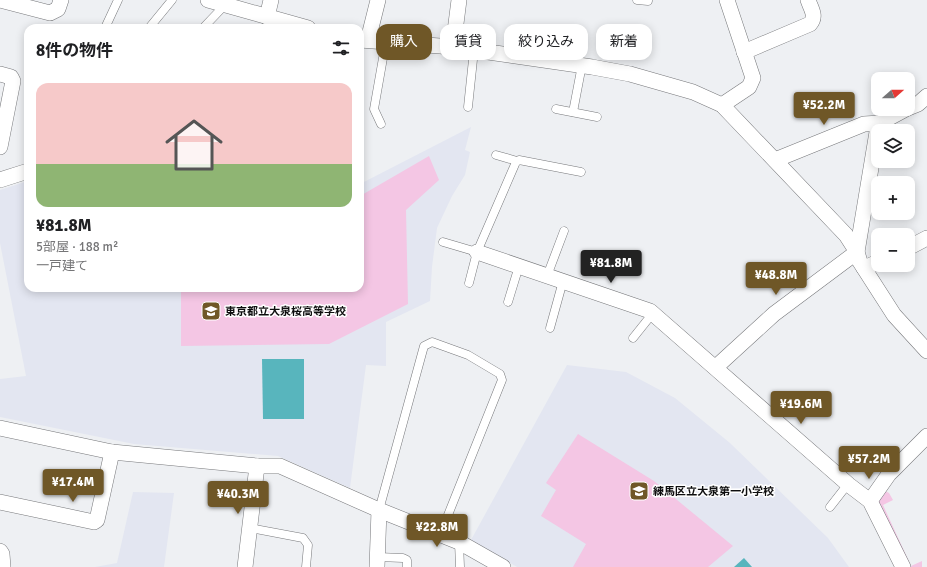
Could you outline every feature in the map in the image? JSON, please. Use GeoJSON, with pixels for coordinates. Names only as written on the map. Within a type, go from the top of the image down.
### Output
{"type":"FeatureCollection","features":[{"type":"Feature","properties":{"kind":"street"},"geometry":{"type":"LineString","coordinates":[[0,0],[50,13],[58,9],[61,0]]}},
{"type":"Feature","properties":{"kind":"street"},"geometry":{"type":"LineString","coordinates":[[208,0],[272,22],[284,24]]}},
{"type":"Feature","properties":{"kind":"street"},"geometry":{"type":"LineString","coordinates":[[271,0],[272,22]]}},
{"type":"Feature","properties":{"kind":"street"},"geometry":{"type":"LineString","coordinates":[[376,41],[364,40],[378,0]]}},
{"type":"Feature","properties":{"kind":"street"},"geometry":{"type":"LineString","coordinates":[[456,24],[460,0]]}},
{"type":"Feature","properties":{"kind":"street"},"geometry":{"type":"LineString","coordinates":[[722,105],[749,87],[753,78],[727,0]]}},
{"type":"Feature","properties":{"kind":"street"},"geometry":{"type":"LineString","coordinates":[[744,52],[810,24],[814,20],[814,14],[808,0]]}},
{"type":"Feature","properties":{"kind":"street"},"geometry":{"type":"LineString","coordinates":[[496,53],[582,65],[630,74],[665,84],[722,105],[846,235],[857,252],[864,268],[894,315],[927,351]]}},
{"type":"Feature","properties":{"kind":"street"},"geometry":{"type":"LineString","coordinates":[[0,74],[10,76],[13,82],[0,148]]}},
{"type":"Feature","properties":{"kind":"street"},"geometry":{"type":"LineString","coordinates":[[915,105],[927,96]]}},
{"type":"Feature","properties":{"kind":"street"},"geometry":{"type":"LineString","coordinates":[[775,160],[864,124],[880,123],[894,116]]}},
{"type":"Feature","properties":{"kind":"street"},"geometry":{"type":"LineString","coordinates":[[716,367],[774,314],[857,252],[877,132],[880,123]]}},
{"type":"Feature","properties":{"kind":"street"},"geometry":{"type":"LineString","coordinates":[[0,180],[24,172]]}},
{"type":"Feature","properties":{"kind":"street"},"geometry":{"type":"LineString","coordinates":[[915,244],[927,238]]}},
{"type":"Feature","properties":{"kind":"street"},"geometry":{"type":"LineString","coordinates":[[477,252],[653,313],[848,484],[870,501],[903,567]]}},
{"type":"Feature","properties":{"kind":"street"},"geometry":{"type":"LineString","coordinates":[[864,268],[871,265]]}},
{"type":"Feature","properties":{"kind":"street"},"geometry":{"type":"LineString","coordinates":[[0,428],[112,452],[257,466],[280,466],[380,510],[459,542],[503,567]]}},
{"type":"Feature","properties":{"kind":"street"},"geometry":{"type":"LineString","coordinates":[[870,501],[889,474],[927,436]]}},
{"type":"Feature","properties":{"kind":"street"},"geometry":{"type":"LineString","coordinates":[[0,502],[94,522],[97,520],[112,452]]}},
{"type":"Feature","properties":{"kind":"street"},"geometry":{"type":"LineString","coordinates":[[245,567],[257,466]]}},
{"type":"Feature","properties":{"kind":"street"},"geometry":{"type":"LineString","coordinates":[[377,562],[380,510]]}},
{"type":"Feature","properties":{"kind":"street"},"geometry":{"type":"LineString","coordinates":[[0,551],[2,554],[3,567]]}},
{"type":"Feature","properties":{"kind":"lane"},"geometry":{"type":"LineString","coordinates":[[107,24],[118,0]]}},
{"type":"Feature","properties":{"kind":"lane"},"geometry":{"type":"LineString","coordinates":[[152,24],[172,0]]}},
{"type":"Feature","properties":{"kind":"lane"},"geometry":{"type":"LineString","coordinates":[[637,0],[648,2],[648,0]]}},
{"type":"Feature","properties":{"kind":"lane"},"geometry":{"type":"LineString","coordinates":[[208,24],[224,6]]}},
{"type":"Feature","properties":{"kind":"lane"},"geometry":{"type":"LineString","coordinates":[[382,124],[374,109],[383,60]]}},
{"type":"Feature","properties":{"kind":"lane"},"geometry":{"type":"LineString","coordinates":[[468,107],[473,60]]}},
{"type":"Feature","properties":{"kind":"lane"},"geometry":{"type":"LineString","coordinates":[[573,112],[582,65]]}},
{"type":"Feature","properties":{"kind":"lane"},"geometry":{"type":"LineString","coordinates":[[556,109],[597,117]]}},
{"type":"Feature","properties":{"kind":"lane"},"geometry":{"type":"LineString","coordinates":[[496,155],[517,161],[581,172]]}},
{"type":"Feature","properties":{"kind":"lane"},"geometry":{"type":"LineString","coordinates":[[469,283],[477,252],[517,161]]}},
{"type":"Feature","properties":{"kind":"lane"},"geometry":{"type":"LineString","coordinates":[[547,276],[564,231]]}},
{"type":"Feature","properties":{"kind":"lane"},"geometry":{"type":"LineString","coordinates":[[443,242],[477,252]]}},
{"type":"Feature","properties":{"kind":"lane"},"geometry":{"type":"LineString","coordinates":[[508,302],[519,266]]}},
{"type":"Feature","properties":{"kind":"lane"},"geometry":{"type":"LineString","coordinates":[[550,328],[564,281]]}},
{"type":"Feature","properties":{"kind":"lane"},"geometry":{"type":"LineString","coordinates":[[633,338],[653,313]]}},
{"type":"Feature","properties":{"kind":"lane"},"geometry":{"type":"LineString","coordinates":[[380,510],[424,346],[432,342],[468,355],[500,374],[502,380],[440,535]]}},
{"type":"Feature","properties":{"kind":"lane"},"geometry":{"type":"LineString","coordinates":[[830,506],[848,484]]}},
{"type":"Feature","properties":{"kind":"lane"},"geometry":{"type":"LineString","coordinates":[[250,528],[303,538],[308,545],[306,567]]}},
{"type":"Feature","properties":{"kind":"lane"},"geometry":{"type":"LineString","coordinates":[[459,542],[460,567]]}},
{"type":"Feature","properties":{"kind":"lane"},"geometry":{"type":"LineString","coordinates":[[377,562],[403,558],[407,560],[407,567]]}},
{"type":"Feature","properties":{"kind":"shaded area","name":"東京都立大泉桜高等学校"},"geometry":{"type":"Polygon","coordinates":[[[471,127],[465,150],[470,152],[465,175],[452,196],[437,228],[432,267],[430,301],[386,322],[386,366],[366,365],[350,488],[278,456],[134,444],[0,417],[0,379],[26,376],[0,243],[0,190],[24,182],[24,292],[364,292],[364,182],[471,127]]]}},
{"type":"Feature","properties":{"kind":"shaded area"},"geometry":{"type":"Polygon","coordinates":[[[429,156],[439,180],[406,210],[408,304],[329,344],[181,346],[181,292],[364,292],[364,194],[429,156]]]}},
{"type":"Feature","properties":{"kind":"shaded area","name":"練馬区立大泉第一小学校"},"geometry":{"type":"Polygon","coordinates":[[[567,365],[626,372],[675,398],[730,443],[828,538],[849,567],[517,567],[471,540],[567,365]]]}},
{"type":"Feature","properties":{"kind":"shaded area"},"geometry":{"type":"Polygon","coordinates":[[[578,434],[654,481],[733,546],[708,567],[573,567],[586,544],[541,516],[556,490],[546,483],[578,434]]]}},
{"type":"Feature","properties":{"kind":"shaded area"},"geometry":{"type":"Polygon","coordinates":[[[885,491],[889,493],[893,500],[883,505],[911,566],[922,561],[922,567],[909,567],[878,503],[885,491]]]}},
{"type":"Feature","properties":{"kind":"shaded area"},"geometry":{"type":"Polygon","coordinates":[[[133,492],[174,493],[164,567],[95,567],[117,563],[133,492]]]}},
{"type":"Feature","properties":{"kind":"water"},"geometry":{"type":"Polygon","coordinates":[[[262,359],[304,359],[304,419],[263,419],[262,359]]]}},
{"type":"Feature","properties":{"kind":"water"},"geometry":{"type":"Polygon","coordinates":[[[744,558],[752,567],[734,567],[744,558]]]}},
{"type":"Feature","properties":{"kind":"place","name":"東京都立大泉桜高等学校"},"geometry":{"type":"Point","coordinates":[211,311]}},
{"type":"Feature","properties":{"kind":"place","name":"練馬区立大泉第一小学校"},"geometry":{"type":"Point","coordinates":[639,491]}}]}
